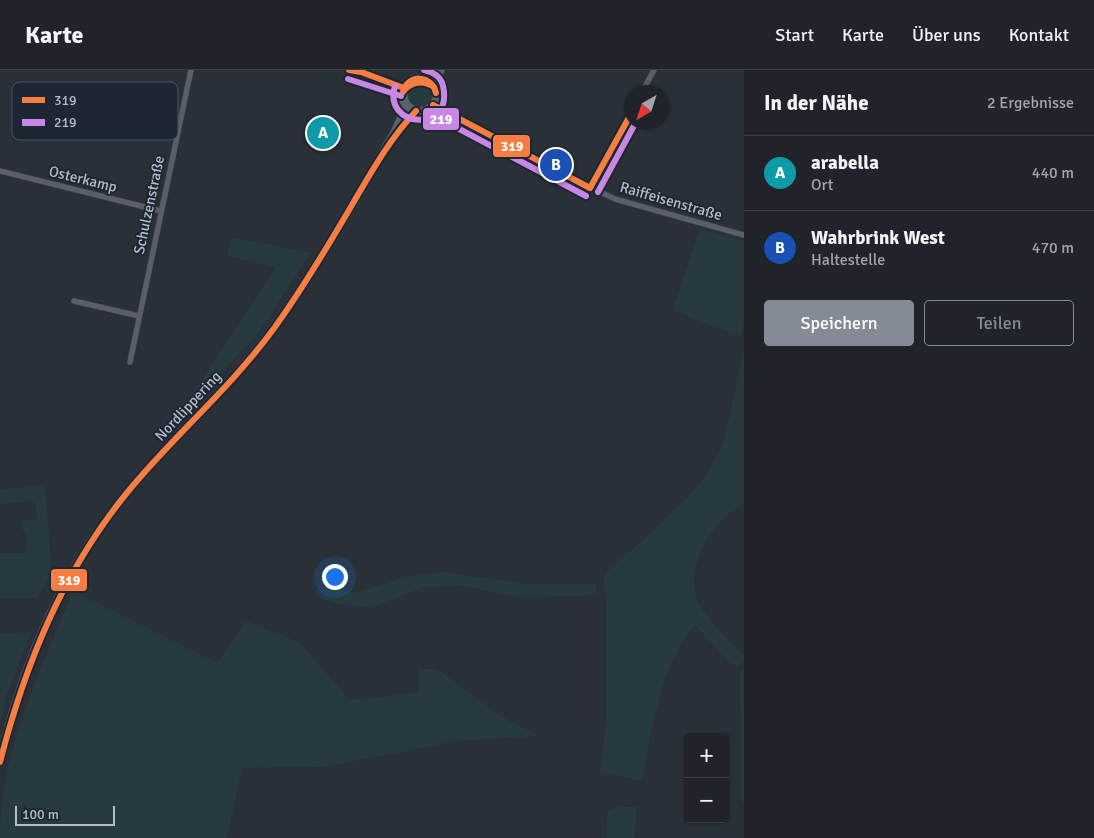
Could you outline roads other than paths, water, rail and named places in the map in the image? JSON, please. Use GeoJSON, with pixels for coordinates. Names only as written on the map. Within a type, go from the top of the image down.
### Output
{"type":"FeatureCollection","features":[{"type":"Feature","properties":{"kind":"main road"},"geometry":{"type":"LineString","coordinates":[[432,70],[424,78],[412,80],[404,88],[403,96],[407,106],[416,111],[424,111],[433,105],[436,96],[433,84],[440,70]]}},
{"type":"Feature","properties":{"kind":"main road"},"geometry":{"type":"LineString","coordinates":[[424,78],[433,84]]}},
{"type":"Feature","properties":{"kind":"main road","name":"Nordlippering"},"geometry":{"type":"LineString","coordinates":[[0,762],[30,661],[52,611],[85,551],[126,494],[230,382],[274,327],[395,133],[407,106]]}},
{"type":"Feature","properties":{"kind":"main road","name":"Nordlippering"},"geometry":{"type":"LineString","coordinates":[[395,133],[416,111]]}},
{"type":"Feature","properties":{"kind":"street","name":"Schulzenstraße"},"geometry":{"type":"LineString","coordinates":[[178,129],[191,70]]}},
{"type":"Feature","properties":{"kind":"street"},"geometry":{"type":"LineString","coordinates":[[350,70],[361,72],[404,88]]}},
{"type":"Feature","properties":{"kind":"street"},"geometry":{"type":"LineString","coordinates":[[646,85],[654,70]]}},
{"type":"Feature","properties":{"kind":"street","name":"Raiffeisenstraße"},"geometry":{"type":"LineString","coordinates":[[433,105],[590,188],[615,199],[744,235]]}},
{"type":"Feature","properties":{"kind":"street"},"geometry":{"type":"LineString","coordinates":[[590,188],[624,126]]}},
{"type":"Feature","properties":{"kind":"street","name":"Schulzenstraße"},"geometry":{"type":"LineString","coordinates":[[130,362],[176,140]]}},
{"type":"Feature","properties":{"kind":"street","name":"Osterkamp"},"geometry":{"type":"LineString","coordinates":[[0,171],[160,211]]}},
{"type":"Feature","properties":{"kind":"street"},"geometry":{"type":"LineString","coordinates":[[74,302],[139,316]]}},
{"type":"Feature","properties":{"kind":"place","name":"arabella"},"geometry":{"type":"Point","coordinates":[323,133]}},
{"type":"Feature","properties":{"kind":"place","name":"Wahrbrink West"},"geometry":{"type":"Point","coordinates":[556,165]}}]}
